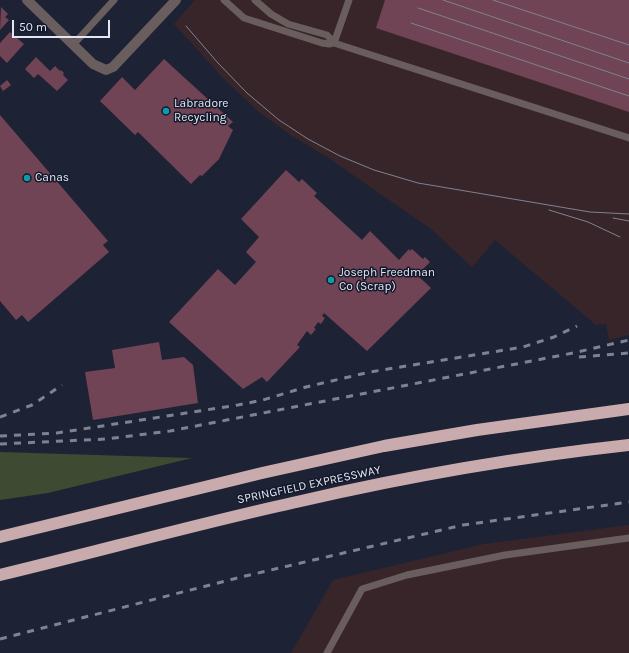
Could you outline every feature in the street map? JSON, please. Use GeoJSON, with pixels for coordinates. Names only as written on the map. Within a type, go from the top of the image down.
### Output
{"type":"FeatureCollection","features":[{"type":"Feature","properties":{"kind":"highway","name":"SPRINGFIELD EXPRESSWAY"},"geometry":{"type":"LineString","coordinates":[[0,537],[262,473],[377,448],[477,430],[629,409]]}},
{"type":"Feature","properties":{"kind":"highway","name":"SPRINGFIELD EXPRESSWAY"},"geometry":{"type":"LineString","coordinates":[[0,575],[232,517],[366,487],[511,461],[629,445]]}},
{"type":"Feature","properties":{"kind":"street"},"geometry":{"type":"LineString","coordinates":[[27,0],[93,64],[106,70],[113,67],[176,0]]}},
{"type":"Feature","properties":{"kind":"lane"},"geometry":{"type":"LineString","coordinates":[[73,44],[114,0]]}},
{"type":"Feature","properties":{"kind":"lane"},"geometry":{"type":"LineString","coordinates":[[224,0],[244,18],[322,43],[334,43],[629,138]]}},
{"type":"Feature","properties":{"kind":"lane"},"geometry":{"type":"LineString","coordinates":[[255,0],[271,14],[288,24],[327,35],[334,43]]}},
{"type":"Feature","properties":{"kind":"lane"},"geometry":{"type":"LineString","coordinates":[[334,43],[349,0]]}},
{"type":"Feature","properties":{"kind":"lane"},"geometry":{"type":"LineString","coordinates":[[327,653],[362,589],[407,575],[505,555],[629,538]]}},
{"type":"Feature","properties":{"kind":"shaded area"},"geometry":{"type":"Polygon","coordinates":[[[195,0],[629,0],[629,335],[609,340],[606,324],[596,325],[495,240],[472,267],[431,229],[327,157],[289,134],[259,112],[224,79],[174,24],[195,0]]]}},
{"type":"Feature","properties":{"kind":"shaded area"},"geometry":{"type":"Polygon","coordinates":[[[629,525],[629,653],[291,653],[333,580],[484,544],[629,525]]]}},
{"type":"Feature","properties":{"kind":"green space"},"geometry":{"type":"Polygon","coordinates":[[[0,452],[192,458],[48,493],[0,500],[0,452]]]}},
{"type":"Feature","properties":{"kind":"building"},"geometry":{"type":"Polygon","coordinates":[[[385,0],[629,0],[629,112],[376,28],[385,0]]]}},
{"type":"Feature","properties":{"kind":"building"},"geometry":{"type":"Polygon","coordinates":[[[1,7],[8,14],[5,17],[9,20],[0,30],[1,7]]]}},
{"type":"Feature","properties":{"kind":"building"},"geometry":{"type":"Polygon","coordinates":[[[10,32],[24,44],[7,63],[0,56],[0,43],[10,32]]]}},
{"type":"Feature","properties":{"kind":"building"},"geometry":{"type":"Polygon","coordinates":[[[36,57],[50,71],[55,66],[64,73],[63,75],[68,80],[57,91],[38,74],[34,78],[25,69],[36,57]]]}},
{"type":"Feature","properties":{"kind":"building","name":"Labradore Recycling"},"geometry":{"type":"Polygon","coordinates":[[[164,59],[233,122],[228,126],[233,130],[219,159],[202,176],[200,175],[191,184],[138,132],[135,135],[100,101],[122,77],[135,90],[164,59]]]}},
{"type":"Feature","properties":{"kind":"building"},"geometry":{"type":"Polygon","coordinates":[[[7,80],[11,85],[3,91],[0,86],[7,80]]]}},
{"type":"Feature","properties":{"kind":"building","name":"Canas"},"geometry":{"type":"Polygon","coordinates":[[[0,115],[108,241],[103,245],[109,252],[28,322],[22,315],[16,320],[0,301],[0,115]]]}},
{"type":"Feature","properties":{"kind":"building","name":"Joseph Freedman Co (Scrap)"},"geometry":{"type":"Polygon","coordinates":[[[286,170],[299,182],[302,179],[317,193],[314,196],[362,240],[370,231],[399,260],[409,249],[410,251],[412,249],[423,259],[425,257],[430,262],[417,275],[431,288],[367,351],[324,313],[322,316],[325,318],[321,324],[318,322],[314,328],[316,329],[311,335],[307,331],[297,345],[300,347],[267,382],[262,377],[243,389],[169,322],[218,269],[235,285],[256,262],[246,252],[259,237],[241,219],[286,170]]]}},
{"type":"Feature","properties":{"kind":"building"},"geometry":{"type":"Polygon","coordinates":[[[159,342],[162,360],[184,357],[193,365],[198,403],[93,420],[85,372],[115,368],[112,350],[159,342]]]}},
{"type":"Feature","properties":{"kind":"tram line"},"geometry":{"type":"LineString","coordinates":[[443,0],[629,63]]}},
{"type":"Feature","properties":{"kind":"tram line"},"geometry":{"type":"LineString","coordinates":[[493,0],[629,45]]}},
{"type":"Feature","properties":{"kind":"tram line"},"geometry":{"type":"LineString","coordinates":[[418,8],[629,79]]}},
{"type":"Feature","properties":{"kind":"tram line"},"geometry":{"type":"LineString","coordinates":[[411,23],[629,96]]}},
{"type":"Feature","properties":{"kind":"tram line"},"geometry":{"type":"LineString","coordinates":[[186,26],[218,63],[247,93],[279,120],[308,139],[340,156],[374,170],[418,183],[590,212],[629,214]]}},
{"type":"Feature","properties":{"kind":"tram line"},"geometry":{"type":"LineString","coordinates":[[549,210],[588,222],[620,237]]}},
{"type":"Feature","properties":{"kind":"tram line"},"geometry":{"type":"LineString","coordinates":[[613,218],[629,221]]}},
{"type":"Feature","properties":{"kind":"railway"},"geometry":{"type":"LineString","coordinates":[[0,436],[57,433],[238,405],[263,400],[306,387],[370,372],[523,347],[554,337],[577,326]]}},
{"type":"Feature","properties":{"kind":"railway"},"geometry":{"type":"LineString","coordinates":[[0,444],[106,439],[170,431],[573,353],[629,340]]}},
{"type":"Feature","properties":{"kind":"railway"},"geometry":{"type":"LineString","coordinates":[[579,357],[629,353]]}},
{"type":"Feature","properties":{"kind":"railway"},"geometry":{"type":"LineString","coordinates":[[0,417],[32,405],[62,385]]}},
{"type":"Feature","properties":{"kind":"railway"},"geometry":{"type":"LineString","coordinates":[[0,639],[241,577],[463,525],[629,502]]}},
{"type":"Feature","properties":{"kind":"place","name":"Labradore Recycling"},"geometry":{"type":"Point","coordinates":[166,111]}},
{"type":"Feature","properties":{"kind":"place","name":"Canas"},"geometry":{"type":"Point","coordinates":[27,178]}},
{"type":"Feature","properties":{"kind":"place","name":"Joseph Freedman Co (Scrap)"},"geometry":{"type":"Point","coordinates":[331,280]}}]}
